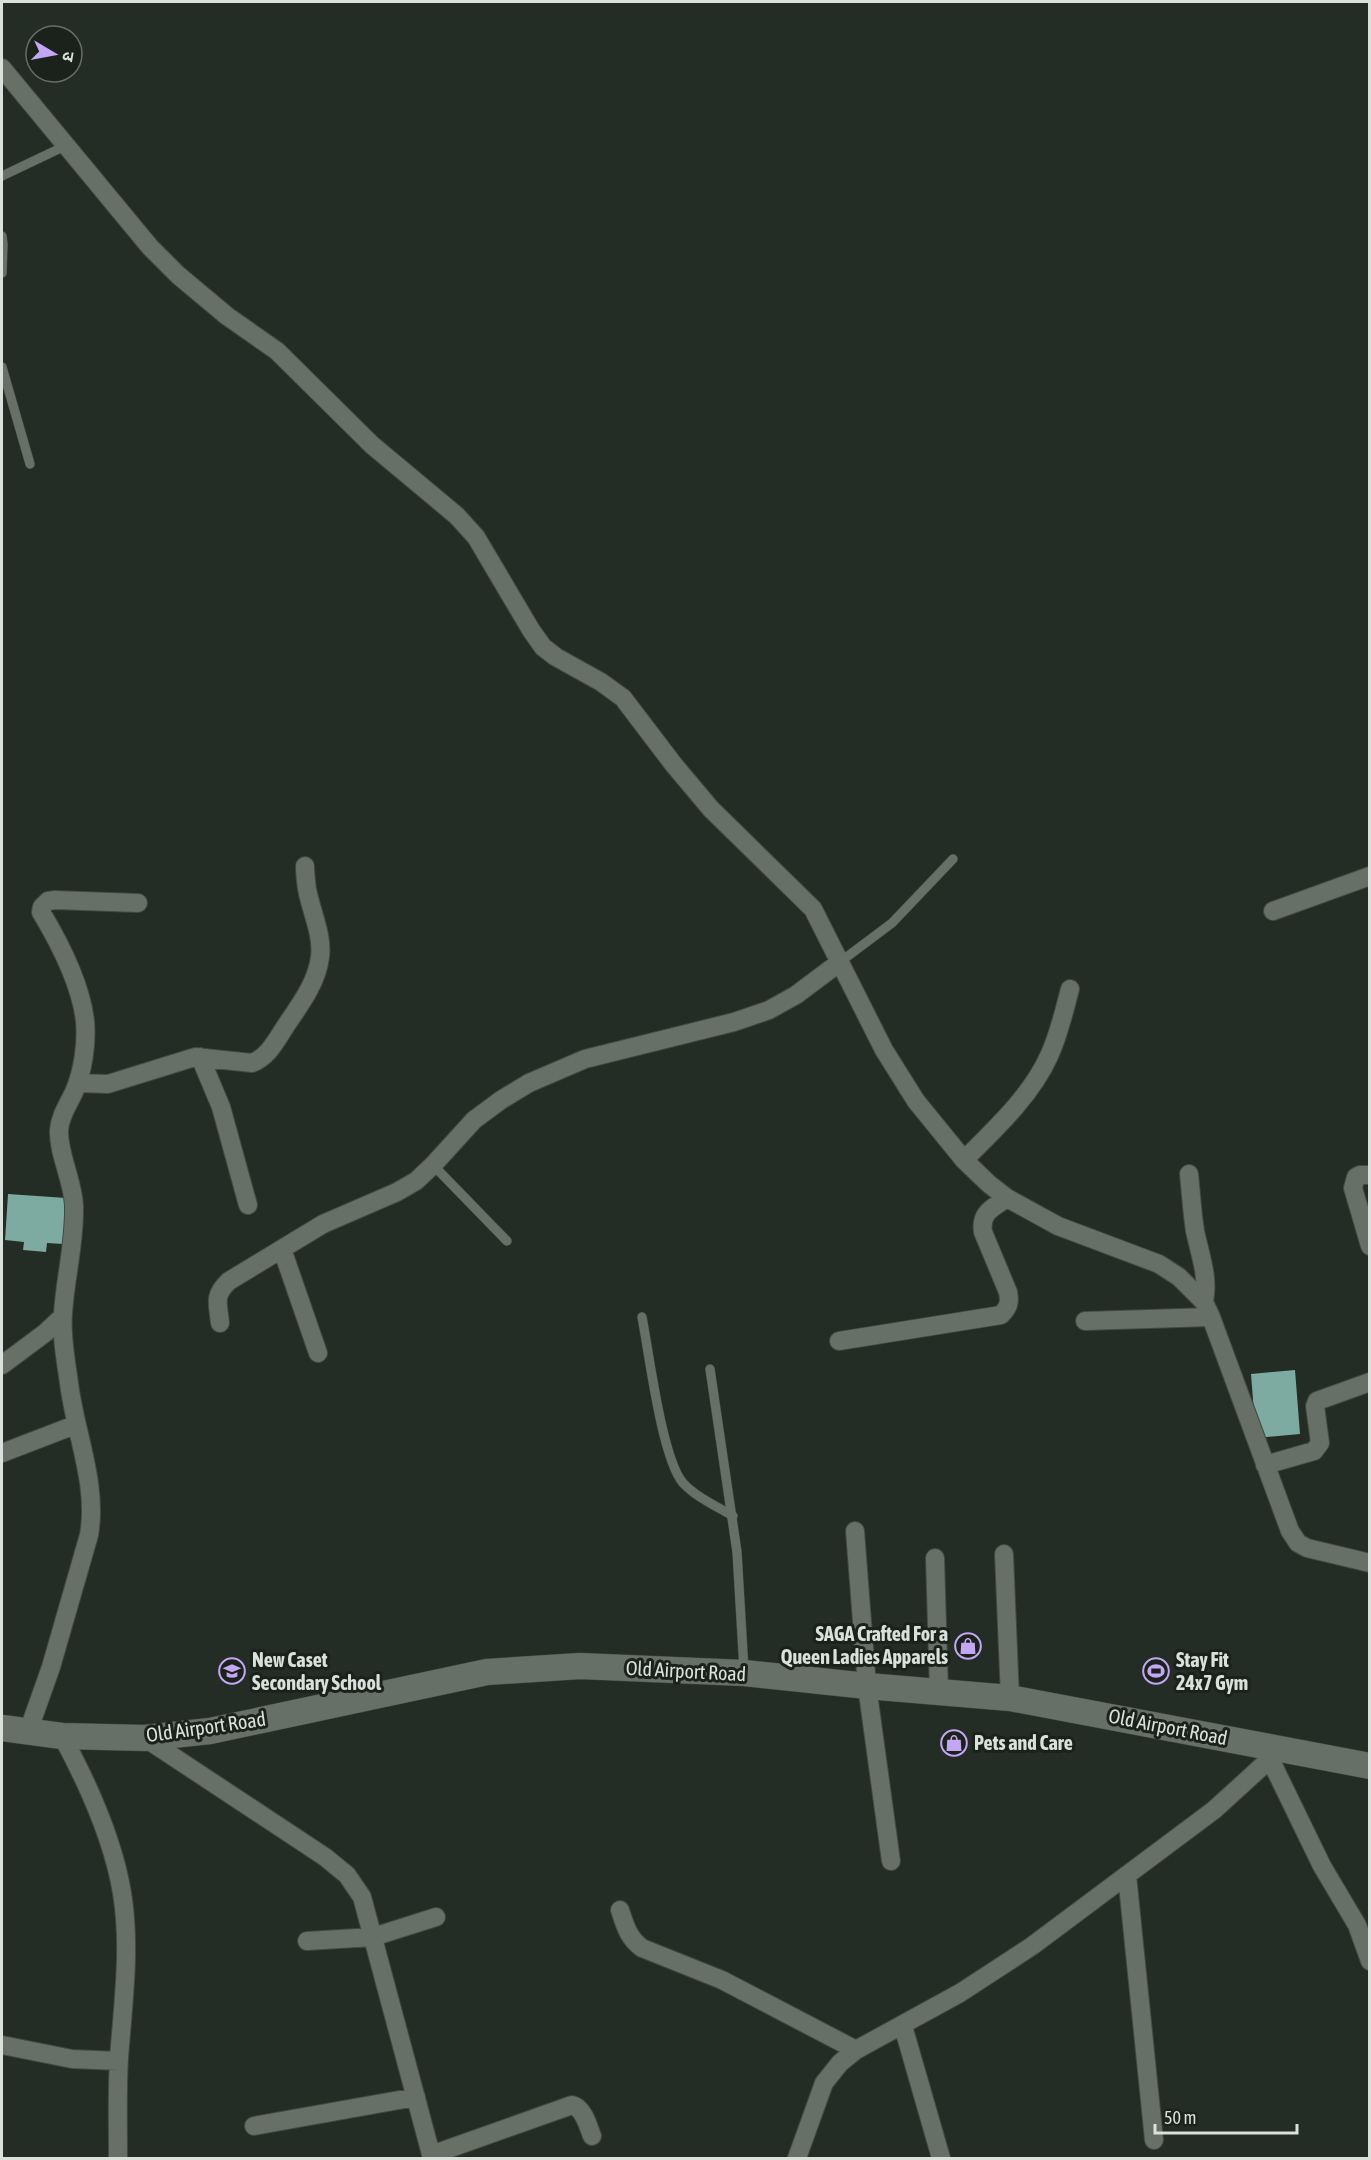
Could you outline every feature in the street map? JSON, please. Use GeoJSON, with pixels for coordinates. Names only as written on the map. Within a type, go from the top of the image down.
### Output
{"type":"FeatureCollection","features":[{"type":"Feature","properties":{"kind":"main road","name":"Old Airport Road"},"geometry":{"type":"LineString","coordinates":[[2,1728],[62,1736],[145,1738],[210,1731],[487,1672],[580,1666],[744,1673],[1010,1698],[1268,1753],[1370,1766]]}},
{"type":"Feature","properties":{"kind":"street"},"geometry":{"type":"LineString","coordinates":[[2,68],[150,247],[178,275],[226,316],[278,351],[372,445],[457,516],[476,537],[543,647],[556,657],[614,690],[627,702],[674,765],[711,808],[813,909],[884,1050],[916,1101],[964,1160],[1007,1198],[1058,1226],[1159,1264],[1179,1277],[1208,1309]]}},
{"type":"Feature","properties":{"kind":"street"},"geometry":{"type":"LineString","coordinates":[[78,1083],[108,1084],[195,1057],[252,1063],[260,1060],[272,1048],[303,999],[311,985],[321,957],[319,934],[307,890],[305,866]]}},
{"type":"Feature","properties":{"kind":"street"},"geometry":{"type":"LineString","coordinates":[[1273,912],[1370,876]]}},
{"type":"Feature","properties":{"kind":"street"},"geometry":{"type":"LineString","coordinates":[[28,1732],[51,1667],[92,1518],[89,1477],[75,1425],[62,1317],[74,1233],[74,1202],[70,1177],[59,1139],[59,1127],[78,1083],[85,1040],[85,1022],[81,999],[55,937],[41,912],[42,907],[55,900],[138,903]]}},
{"type":"Feature","properties":{"kind":"street"},"geometry":{"type":"LineString","coordinates":[[220,1323],[217,1297],[229,1281],[323,1224],[397,1192],[416,1181],[433,1166],[474,1120],[529,1083],[585,1059],[734,1022],[769,1010],[796,994],[840,962]]}},
{"type":"Feature","properties":{"kind":"street"},"geometry":{"type":"LineString","coordinates":[[964,1160],[995,1130],[1039,1076],[1050,1055],[1070,989]]}},
{"type":"Feature","properties":{"kind":"street"},"geometry":{"type":"LineString","coordinates":[[200,1057],[221,1107],[248,1205]]}},
{"type":"Feature","properties":{"kind":"street"},"geometry":{"type":"LineString","coordinates":[[1189,1174],[1208,1309],[1290,1531],[1298,1543],[1307,1548],[1370,1563]]}},
{"type":"Feature","properties":{"kind":"street"},"geometry":{"type":"LineString","coordinates":[[1370,1175],[1356,1177],[1353,1188],[1370,1246]]}},
{"type":"Feature","properties":{"kind":"street"},"geometry":{"type":"LineString","coordinates":[[840,1341],[1001,1315],[1010,1302],[1008,1292],[983,1232],[982,1222],[985,1214],[1007,1198]]}},
{"type":"Feature","properties":{"kind":"street"},"geometry":{"type":"LineString","coordinates":[[282,1249],[318,1353]]}},
{"type":"Feature","properties":{"kind":"street"},"geometry":{"type":"LineString","coordinates":[[1085,1321],[1208,1309]]}},
{"type":"Feature","properties":{"kind":"street"},"geometry":{"type":"LineString","coordinates":[[2,1365],[45,1333],[62,1317]]}},
{"type":"Feature","properties":{"kind":"street"},"geometry":{"type":"LineString","coordinates":[[1265,1465],[1314,1450],[1320,1443],[1315,1406],[1317,1401],[1370,1382]]}},
{"type":"Feature","properties":{"kind":"street"},"geometry":{"type":"LineString","coordinates":[[2,1453],[75,1425]]}},
{"type":"Feature","properties":{"kind":"street"},"geometry":{"type":"LineString","coordinates":[[855,1532],[867,1686],[891,1861]]}},
{"type":"Feature","properties":{"kind":"street"},"geometry":{"type":"LineString","coordinates":[[1004,1554],[1010,1698]]}},
{"type":"Feature","properties":{"kind":"street"},"geometry":{"type":"LineString","coordinates":[[936,1558],[939,1692]]}},
{"type":"Feature","properties":{"kind":"street"},"geometry":{"type":"LineString","coordinates":[[62,1736],[97,1809],[115,1861],[122,1893],[125,1926],[125,1982],[119,2061],[118,2158]]}},
{"type":"Feature","properties":{"kind":"street"},"geometry":{"type":"LineString","coordinates":[[145,1738],[325,1857],[347,1875],[362,1897],[431,2157],[572,2105],[581,2110],[592,2136]]}},
{"type":"Feature","properties":{"kind":"street"},"geometry":{"type":"LineString","coordinates":[[797,2158],[824,2083],[840,2063],[856,2050],[960,1993],[1032,1946],[1214,1810],[1268,1753],[1322,1866],[1357,1925],[1370,1961]]}},
{"type":"Feature","properties":{"kind":"street"},"geometry":{"type":"LineString","coordinates":[[1127,1875],[1154,2140]]}},
{"type":"Feature","properties":{"kind":"street"},"geometry":{"type":"LineString","coordinates":[[620,1910],[633,1942],[642,1948],[722,1980],[856,2050]]}},
{"type":"Feature","properties":{"kind":"street"},"geometry":{"type":"LineString","coordinates":[[307,1941],[373,1937],[436,1917]]}},
{"type":"Feature","properties":{"kind":"street"},"geometry":{"type":"LineString","coordinates":[[903,2026],[940,2158]]}},
{"type":"Feature","properties":{"kind":"street"},"geometry":{"type":"LineString","coordinates":[[2,2045],[72,2059],[119,2061]]}},
{"type":"Feature","properties":{"kind":"street"},"geometry":{"type":"LineString","coordinates":[[254,2126],[416,2097]]}},
{"type":"Feature","properties":{"kind":"lane"},"geometry":{"type":"LineString","coordinates":[[2,176],[65,146]]}},
{"type":"Feature","properties":{"kind":"lane"},"geometry":{"type":"LineString","coordinates":[[2,236],[2,273]]}},
{"type":"Feature","properties":{"kind":"lane"},"geometry":{"type":"LineString","coordinates":[[2,367],[30,464]]}},
{"type":"Feature","properties":{"kind":"lane"},"geometry":{"type":"LineString","coordinates":[[840,962],[892,923],[953,859]]}},
{"type":"Feature","properties":{"kind":"lane"},"geometry":{"type":"LineString","coordinates":[[433,1166],[507,1241]]}},
{"type":"Feature","properties":{"kind":"lane"},"geometry":{"type":"LineString","coordinates":[[642,1317],[666,1444],[675,1471],[694,1494],[733,1516]]}},
{"type":"Feature","properties":{"kind":"lane"},"geometry":{"type":"LineString","coordinates":[[710,1370],[733,1516],[744,1673]]}},
{"type":"Feature","properties":{"kind":"building"},"geometry":{"type":"Polygon","coordinates":[[[8,1194],[66,1198],[63,1244],[47,1243],[46,1252],[23,1250],[24,1242],[5,1240],[8,1194]]]}},
{"type":"Feature","properties":{"kind":"building"},"geometry":{"type":"Polygon","coordinates":[[[1295,1370],[1300,1434],[1256,1438],[1251,1374],[1295,1370]]]}},
{"type":"Feature","properties":{"kind":"place","name":"SAGA Crafted For a Queen Ladies Apparels"},"geometry":{"type":"Point","coordinates":[968,1646]}},
{"type":"Feature","properties":{"kind":"place","name":"New Caset Secondary School"},"geometry":{"type":"Point","coordinates":[232,1671]}},
{"type":"Feature","properties":{"kind":"place","name":"Stay Fit 24x7 Gym"},"geometry":{"type":"Point","coordinates":[1156,1671]}},
{"type":"Feature","properties":{"kind":"place","name":"Pets and Care"},"geometry":{"type":"Point","coordinates":[954,1743]}}]}
